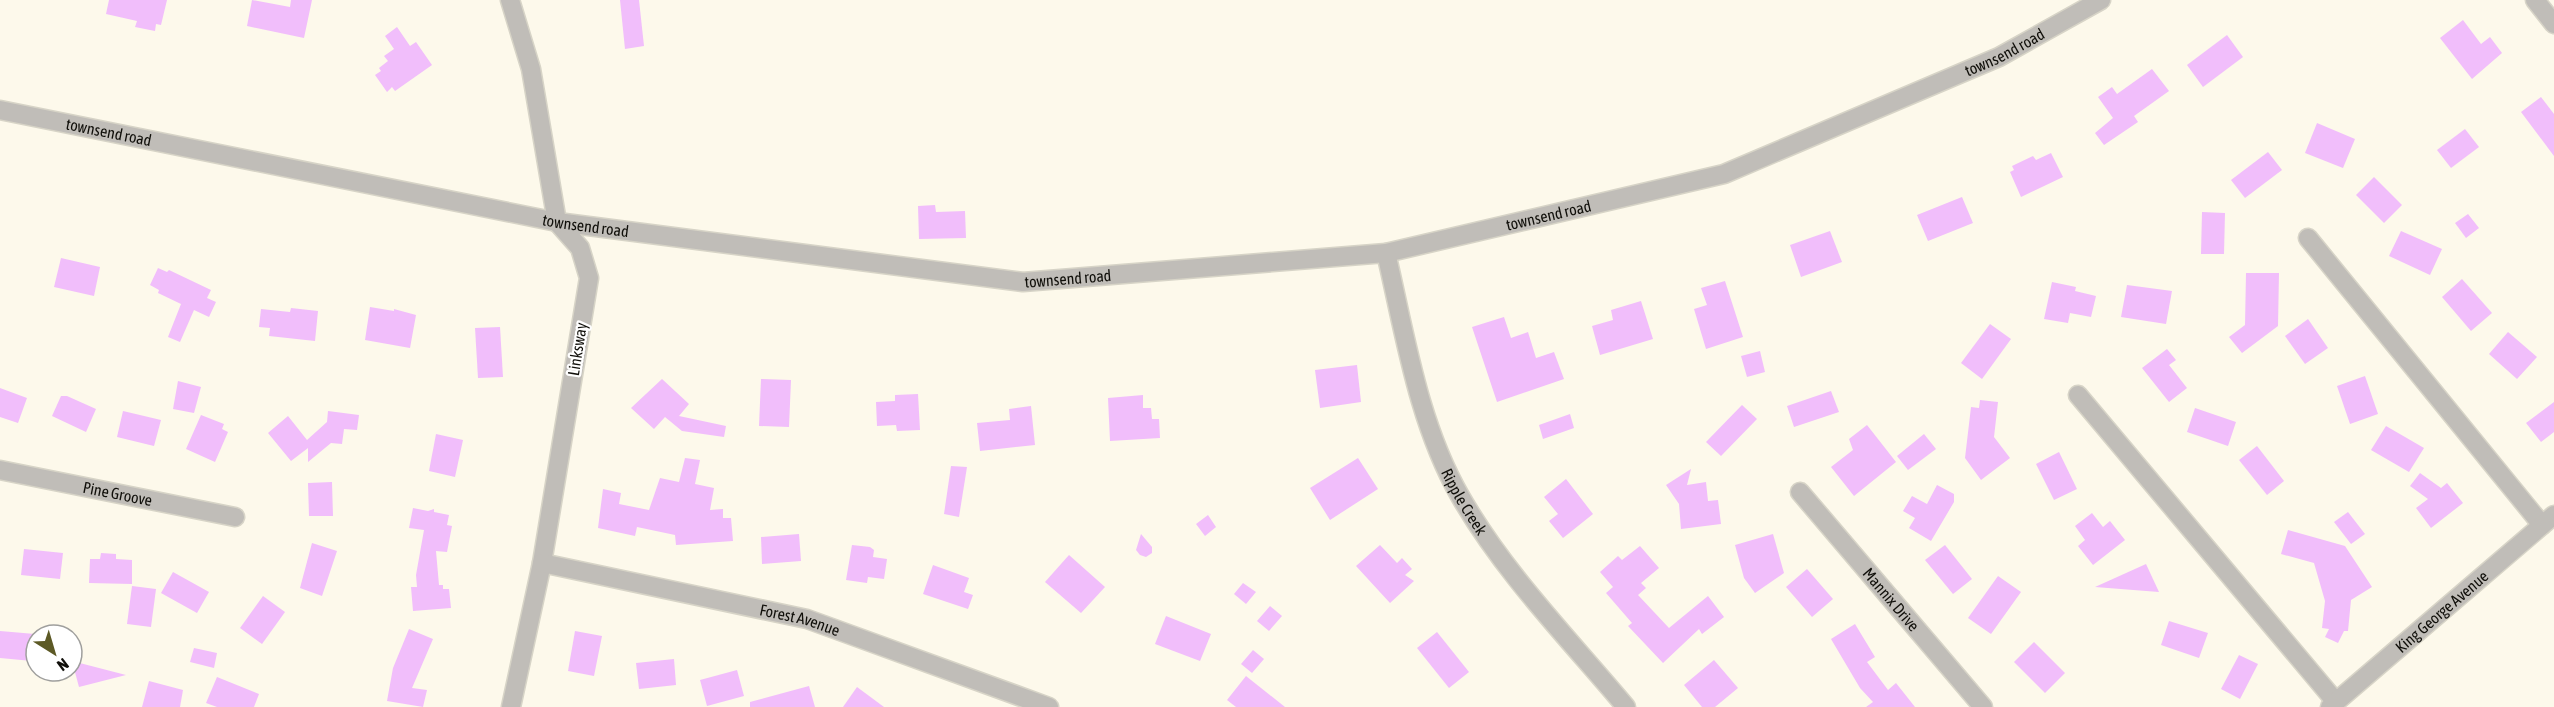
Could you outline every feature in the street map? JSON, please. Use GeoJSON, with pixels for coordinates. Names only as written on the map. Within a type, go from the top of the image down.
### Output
{"type":"FeatureCollection","features":[{"type":"Feature","properties":{"kind":"street"},"geometry":{"type":"LineString","coordinates":[[510,0],[531,69],[557,222]]}},
{"type":"Feature","properties":{"kind":"street","name":"townsend road"},"geometry":{"type":"LineString","coordinates":[[0,110],[557,222],[1023,282],[1386,253],[1724,174],[1999,57],[2101,0]]}},
{"type":"Feature","properties":{"kind":"street"},"geometry":{"type":"LineString","coordinates":[[2535,0],[2554,24]]}},
{"type":"Feature","properties":{"kind":"street","name":"Linksway"},"geometry":{"type":"LineString","coordinates":[[511,707],[542,563],[589,278],[580,248],[557,222]]}},
{"type":"Feature","properties":{"kind":"street"},"geometry":{"type":"LineString","coordinates":[[2308,238],[2548,520]]}},
{"type":"Feature","properties":{"kind":"street","name":"Ripple Creek"},"geometry":{"type":"LineString","coordinates":[[1386,253],[1426,420],[1460,495],[1505,564],[1626,707]]}},
{"type":"Feature","properties":{"kind":"street"},"geometry":{"type":"LineString","coordinates":[[2078,395],[2333,705]]}},
{"type":"Feature","properties":{"kind":"street","name":"Pine Groove"},"geometry":{"type":"LineString","coordinates":[[0,470],[235,517]]}},
{"type":"Feature","properties":{"kind":"street","name":"Mannix Drive"},"geometry":{"type":"LineString","coordinates":[[1800,492],[1983,707]]}},
{"type":"Feature","properties":{"kind":"street","name":"King George Avenue"},"geometry":{"type":"LineString","coordinates":[[2333,705],[2548,520]]}},
{"type":"Feature","properties":{"kind":"street","name":"Forest Avenue"},"geometry":{"type":"LineString","coordinates":[[542,563],[807,619],[1049,707]]}},
{"type":"Feature","properties":{"kind":"building"},"geometry":{"type":"Polygon","coordinates":[[[109,0],[167,0],[161,25],[156,24],[155,31],[135,27],[137,21],[106,14],[109,0]]]}},
{"type":"Feature","properties":{"kind":"building"},"geometry":{"type":"Polygon","coordinates":[[[252,0],[290,7],[291,0],[312,0],[304,38],[247,26],[252,0]]]}},
{"type":"Feature","properties":{"kind":"building"},"geometry":{"type":"Polygon","coordinates":[[[620,0],[639,0],[644,46],[625,49],[620,0]]]}},
{"type":"Feature","properties":{"kind":"building"},"geometry":{"type":"Polygon","coordinates":[[[2463,20],[2481,44],[2490,37],[2502,53],[2472,79],[2440,38],[2463,20]]]}},
{"type":"Feature","properties":{"kind":"building"},"geometry":{"type":"Polygon","coordinates":[[[397,27],[410,46],[416,42],[432,65],[395,91],[392,87],[387,92],[375,75],[381,71],[379,68],[388,61],[384,56],[394,49],[385,36],[397,27]]]}},
{"type":"Feature","properties":{"kind":"building"},"geometry":{"type":"Polygon","coordinates":[[[2227,35],[2243,57],[2203,87],[2187,65],[2227,35]]]}},
{"type":"Feature","properties":{"kind":"building"},"geometry":{"type":"Polygon","coordinates":[[[2152,69],[2169,91],[2134,116],[2138,122],[2104,145],[2095,133],[2113,118],[2098,97],[2112,87],[2117,94],[2152,69]]]}},
{"type":"Feature","properties":{"kind":"building"},"geometry":{"type":"Polygon","coordinates":[[[2541,97],[2554,114],[2554,156],[2521,112],[2541,97]]]}},
{"type":"Feature","properties":{"kind":"building"},"geometry":{"type":"Polygon","coordinates":[[[2317,123],[2355,139],[2343,168],[2305,153],[2317,123]]]}},
{"type":"Feature","properties":{"kind":"building"},"geometry":{"type":"Polygon","coordinates":[[[2465,129],[2479,147],[2451,168],[2437,150],[2465,129]]]}},
{"type":"Feature","properties":{"kind":"building"},"geometry":{"type":"Polygon","coordinates":[[[2268,152],[2282,170],[2245,198],[2231,180],[2268,152]]]}},
{"type":"Feature","properties":{"kind":"building"},"geometry":{"type":"Polygon","coordinates":[[[2051,153],[2063,177],[2021,197],[2010,172],[2014,170],[2012,166],[2033,156],[2036,160],[2051,153]]]}},
{"type":"Feature","properties":{"kind":"building"},"geometry":{"type":"Polygon","coordinates":[[[2374,177],[2402,205],[2384,223],[2356,195],[2374,177]]]}},
{"type":"Feature","properties":{"kind":"building"},"geometry":{"type":"Polygon","coordinates":[[[1962,197],[1973,223],[1928,241],[1917,215],[1962,197]]]}},
{"type":"Feature","properties":{"kind":"building"},"geometry":{"type":"Polygon","coordinates":[[[935,205],[936,212],[965,211],[966,238],[919,239],[918,206],[935,205]]]}},
{"type":"Feature","properties":{"kind":"building"},"geometry":{"type":"Polygon","coordinates":[[[2202,212],[2225,213],[2224,254],[2201,254],[2202,212]]]}},
{"type":"Feature","properties":{"kind":"building"},"geometry":{"type":"Polygon","coordinates":[[[2468,214],[2479,228],[2466,238],[2455,223],[2468,214]]]}},
{"type":"Feature","properties":{"kind":"building"},"geometry":{"type":"Polygon","coordinates":[[[1830,231],[1842,262],[1801,277],[1790,245],[1830,231]]]}},
{"type":"Feature","properties":{"kind":"building"},"geometry":{"type":"Polygon","coordinates":[[[2401,231],[2442,249],[2430,275],[2389,256],[2401,231]]]}},
{"type":"Feature","properties":{"kind":"building"},"geometry":{"type":"Polygon","coordinates":[[[61,258],[100,267],[94,296],[54,287],[61,258]]]}},
{"type":"Feature","properties":{"kind":"building"},"geometry":{"type":"Polygon","coordinates":[[[158,268],[167,272],[169,270],[211,290],[207,298],[216,302],[209,317],[194,310],[180,342],[168,337],[181,304],[158,293],[159,290],[150,285],[158,268]]]}},
{"type":"Feature","properties":{"kind":"building"},"geometry":{"type":"Polygon","coordinates":[[[2246,273],[2279,273],[2278,326],[2242,353],[2229,337],[2245,325],[2246,273]]]}},
{"type":"Feature","properties":{"kind":"building"},"geometry":{"type":"Polygon","coordinates":[[[2462,279],[2492,313],[2471,331],[2442,297],[2462,279]]]}},
{"type":"Feature","properties":{"kind":"building"},"geometry":{"type":"Polygon","coordinates":[[[1725,281],[1743,337],[1706,349],[1694,309],[1707,305],[1701,288],[1725,281]]]}},
{"type":"Feature","properties":{"kind":"building"},"geometry":{"type":"Polygon","coordinates":[[[2052,282],[2076,287],[2075,291],[2096,296],[2091,317],[2070,313],[2068,323],[2044,319],[2052,282]]]}},
{"type":"Feature","properties":{"kind":"building"},"geometry":{"type":"Polygon","coordinates":[[[2127,285],[2172,291],[2166,324],[2121,317],[2127,285]]]}},
{"type":"Feature","properties":{"kind":"building"},"geometry":{"type":"Polygon","coordinates":[[[1641,301],[1653,339],[1600,355],[1592,326],[1613,320],[1611,310],[1641,301]]]}},
{"type":"Feature","properties":{"kind":"building"},"geometry":{"type":"Polygon","coordinates":[[[370,307],[394,311],[394,309],[416,315],[410,348],[365,340],[370,307]]]}},
{"type":"Feature","properties":{"kind":"building"},"geometry":{"type":"Polygon","coordinates":[[[291,308],[318,311],[315,341],[269,336],[270,328],[259,327],[261,309],[290,312],[291,308]]]}},
{"type":"Feature","properties":{"kind":"building"},"geometry":{"type":"Polygon","coordinates":[[[1504,317],[1511,338],[1528,332],[1536,358],[1554,352],[1564,379],[1497,402],[1472,327],[1504,317]]]}},
{"type":"Feature","properties":{"kind":"building"},"geometry":{"type":"Polygon","coordinates":[[[2308,319],[2328,348],[2305,364],[2285,336],[2308,319]]]}},
{"type":"Feature","properties":{"kind":"building"},"geometry":{"type":"Polygon","coordinates":[[[1990,324],[2011,339],[1982,379],[1961,363],[1990,324]]]}},
{"type":"Feature","properties":{"kind":"building"},"geometry":{"type":"Polygon","coordinates":[[[500,327],[503,377],[478,378],[475,328],[500,327]]]}},
{"type":"Feature","properties":{"kind":"building"},"geometry":{"type":"Polygon","coordinates":[[[2508,332],[2537,357],[2517,379],[2489,354],[2508,332]]]}},
{"type":"Feature","properties":{"kind":"building"},"geometry":{"type":"Polygon","coordinates":[[[2167,349],[2176,360],[2169,365],[2187,388],[2169,402],[2142,368],[2167,349]]]}},
{"type":"Feature","properties":{"kind":"building"},"geometry":{"type":"Polygon","coordinates":[[[1760,351],[1765,372],[1747,377],[1741,356],[1760,351]]]}},
{"type":"Feature","properties":{"kind":"building"},"geometry":{"type":"Polygon","coordinates":[[[1357,365],[1361,402],[1320,408],[1315,370],[1357,365]]]}},
{"type":"Feature","properties":{"kind":"building"},"geometry":{"type":"Polygon","coordinates":[[[2365,376],[2378,414],[2350,424],[2337,386],[2365,376]]]}},
{"type":"Feature","properties":{"kind":"building"},"geometry":{"type":"Polygon","coordinates":[[[662,379],[689,404],[679,416],[726,426],[724,437],[682,431],[665,417],[654,429],[631,408],[662,379]]]}},
{"type":"Feature","properties":{"kind":"building"},"geometry":{"type":"Polygon","coordinates":[[[761,379],[791,380],[789,427],[759,426],[761,379]]]}},
{"type":"Feature","properties":{"kind":"building"},"geometry":{"type":"Polygon","coordinates":[[[178,381],[201,387],[194,413],[173,409],[178,381]]]}},
{"type":"Feature","properties":{"kind":"building"},"geometry":{"type":"Polygon","coordinates":[[[0,388],[27,398],[18,423],[0,417],[0,388]]]}},
{"type":"Feature","properties":{"kind":"building"},"geometry":{"type":"Polygon","coordinates":[[[1831,391],[1839,412],[1794,427],[1787,406],[1831,391]]]}},
{"type":"Feature","properties":{"kind":"building"},"geometry":{"type":"Polygon","coordinates":[[[918,394],[920,430],[897,431],[896,425],[877,426],[876,402],[895,401],[895,395],[918,394]]]}},
{"type":"Feature","properties":{"kind":"building"},"geometry":{"type":"Polygon","coordinates":[[[1143,395],[1143,408],[1151,408],[1152,419],[1159,419],[1160,438],[1110,441],[1108,398],[1143,395]]]}},
{"type":"Feature","properties":{"kind":"building"},"geometry":{"type":"Polygon","coordinates":[[[61,396],[67,396],[96,409],[86,432],[52,416],[61,396]]]}},
{"type":"Feature","properties":{"kind":"building"},"geometry":{"type":"Polygon","coordinates":[[[1980,400],[1998,402],[1994,437],[2010,458],[1981,480],[1965,458],[1971,407],[1979,408],[1980,400]]]}},
{"type":"Feature","properties":{"kind":"building"},"geometry":{"type":"Polygon","coordinates":[[[2554,402],[2554,432],[2541,442],[2526,423],[2554,402]]]}},
{"type":"Feature","properties":{"kind":"building"},"geometry":{"type":"Polygon","coordinates":[[[1742,405],[1757,419],[1721,456],[1706,442],[1742,405]]]}},
{"type":"Feature","properties":{"kind":"building"},"geometry":{"type":"Polygon","coordinates":[[[1031,406],[1035,445],[980,451],[977,423],[1010,420],[1009,409],[1031,406]]]}},
{"type":"Feature","properties":{"kind":"building"},"geometry":{"type":"Polygon","coordinates":[[[2195,408],[2236,422],[2228,446],[2187,432],[2195,408]]]}},
{"type":"Feature","properties":{"kind":"building"},"geometry":{"type":"Polygon","coordinates":[[[123,411],[161,420],[154,446],[117,437],[123,411]]]}},
{"type":"Feature","properties":{"kind":"building"},"geometry":{"type":"Polygon","coordinates":[[[328,411],[359,415],[357,430],[344,429],[342,444],[331,443],[308,462],[308,448],[291,461],[268,433],[288,416],[307,440],[327,422],[328,411]]]}},
{"type":"Feature","properties":{"kind":"building"},"geometry":{"type":"Polygon","coordinates":[[[1570,414],[1574,428],[1543,439],[1539,425],[1570,414]]]}},
{"type":"Feature","properties":{"kind":"building"},"geometry":{"type":"Polygon","coordinates":[[[201,415],[224,424],[222,429],[228,432],[215,462],[186,449],[201,415]]]}},
{"type":"Feature","properties":{"kind":"building"},"geometry":{"type":"Polygon","coordinates":[[[1867,425],[1896,462],[1854,496],[1831,467],[1853,450],[1849,439],[1867,425]]]}},
{"type":"Feature","properties":{"kind":"building"},"geometry":{"type":"Polygon","coordinates":[[[2386,426],[2424,448],[2409,472],[2371,450],[2386,426]]]}},
{"type":"Feature","properties":{"kind":"building"},"geometry":{"type":"Polygon","coordinates":[[[436,434],[463,440],[455,477],[429,471],[436,434]]]}},
{"type":"Feature","properties":{"kind":"building"},"geometry":{"type":"Polygon","coordinates":[[[1924,434],[1936,449],[1908,470],[1897,456],[1924,434]]]}},
{"type":"Feature","properties":{"kind":"building"},"geometry":{"type":"Polygon","coordinates":[[[2257,446],[2284,481],[2267,495],[2239,460],[2257,446]]]}},
{"type":"Feature","properties":{"kind":"building"},"geometry":{"type":"Polygon","coordinates":[[[2059,452],[2077,489],[2054,500],[2036,464],[2059,452]]]}},
{"type":"Feature","properties":{"kind":"building"},"geometry":{"type":"Polygon","coordinates":[[[685,458],[700,460],[695,484],[714,488],[710,510],[723,509],[723,518],[731,518],[733,541],[676,545],[675,535],[637,527],[635,536],[598,528],[603,489],[621,493],[619,504],[649,510],[660,478],[679,482],[685,458]]]}},
{"type":"Feature","properties":{"kind":"building"},"geometry":{"type":"Polygon","coordinates":[[[1358,458],[1378,489],[1330,520],[1310,488],[1358,458]]]}},
{"type":"Feature","properties":{"kind":"building"},"geometry":{"type":"Polygon","coordinates":[[[951,466],[967,467],[959,517],[944,514],[951,466]]]}},
{"type":"Feature","properties":{"kind":"building"},"geometry":{"type":"Polygon","coordinates":[[[1691,469],[1687,485],[1706,482],[1708,501],[1718,500],[1721,524],[1681,529],[1679,504],[1666,485],[1691,469]]]}},
{"type":"Feature","properties":{"kind":"building"},"geometry":{"type":"Polygon","coordinates":[[[2420,473],[2441,488],[2447,483],[2463,503],[2431,528],[2416,508],[2428,499],[2410,486],[2420,473]]]}},
{"type":"Feature","properties":{"kind":"building"},"geometry":{"type":"Polygon","coordinates":[[[1566,479],[1593,514],[1563,538],[1549,521],[1558,514],[1544,497],[1566,479]]]}},
{"type":"Feature","properties":{"kind":"building"},"geometry":{"type":"Polygon","coordinates":[[[332,482],[333,516],[309,516],[308,483],[332,482]]]}},
{"type":"Feature","properties":{"kind":"building"},"geometry":{"type":"Polygon","coordinates":[[[1937,485],[1954,494],[1954,502],[1931,541],[1909,528],[1915,518],[1903,511],[1912,496],[1927,504],[1937,485]]]}},
{"type":"Feature","properties":{"kind":"building"},"geometry":{"type":"Polygon","coordinates":[[[413,508],[428,511],[434,509],[434,512],[449,515],[447,525],[452,526],[447,552],[436,551],[439,585],[443,585],[443,589],[449,589],[451,608],[413,611],[411,587],[417,587],[416,575],[424,530],[409,528],[413,508]]]}},
{"type":"Feature","properties":{"kind":"building"},"geometry":{"type":"Polygon","coordinates":[[[2348,512],[2365,534],[2351,544],[2334,522],[2348,512]]]}},
{"type":"Feature","properties":{"kind":"building"},"geometry":{"type":"Polygon","coordinates":[[[2092,513],[2103,527],[2110,521],[2125,540],[2093,565],[2078,546],[2085,540],[2075,526],[2092,513]]]}},
{"type":"Feature","properties":{"kind":"building"},"geometry":{"type":"Polygon","coordinates":[[[1208,515],[1216,527],[1205,536],[1196,524],[1208,515]]]}},
{"type":"Feature","properties":{"kind":"building"},"geometry":{"type":"Polygon","coordinates":[[[2288,530],[2345,546],[2372,587],[2351,600],[2348,631],[2344,631],[2338,643],[2325,637],[2329,629],[2322,628],[2325,601],[2314,563],[2281,554],[2288,530]]]}},
{"type":"Feature","properties":{"kind":"building"},"geometry":{"type":"Polygon","coordinates":[[[799,534],[801,561],[762,564],[761,537],[799,534]]]}},
{"type":"Feature","properties":{"kind":"building"},"geometry":{"type":"Polygon","coordinates":[[[1141,534],[1152,547],[1152,553],[1146,557],[1140,555],[1136,550],[1141,534]]]}},
{"type":"Feature","properties":{"kind":"building"},"geometry":{"type":"Polygon","coordinates":[[[1773,534],[1784,573],[1755,593],[1744,578],[1735,545],[1773,534]]]}},
{"type":"Feature","properties":{"kind":"building"},"geometry":{"type":"Polygon","coordinates":[[[312,543],[337,551],[322,596],[300,588],[312,543]]]}},
{"type":"Feature","properties":{"kind":"building"},"geometry":{"type":"Polygon","coordinates":[[[852,545],[870,547],[874,550],[873,557],[887,559],[884,579],[868,577],[867,583],[846,580],[852,545]]]}},
{"type":"Feature","properties":{"kind":"building"},"geometry":{"type":"Polygon","coordinates":[[[1380,545],[1397,563],[1402,558],[1412,569],[1405,575],[1414,581],[1390,603],[1356,566],[1380,545]]]}},
{"type":"Feature","properties":{"kind":"building"},"geometry":{"type":"Polygon","coordinates":[[[1945,545],[1972,579],[1953,594],[1925,560],[1945,545]]]}},
{"type":"Feature","properties":{"kind":"building"},"geometry":{"type":"Polygon","coordinates":[[[1640,546],[1659,568],[1641,583],[1646,588],[1638,595],[1669,628],[1708,596],[1724,617],[1702,634],[1699,629],[1663,663],[1628,626],[1632,623],[1606,593],[1613,587],[1600,572],[1618,556],[1622,560],[1640,546]]]}},
{"type":"Feature","properties":{"kind":"building"},"geometry":{"type":"Polygon","coordinates":[[[24,549],[63,553],[60,579],[21,575],[24,549]]]}},
{"type":"Feature","properties":{"kind":"building"},"geometry":{"type":"Polygon","coordinates":[[[101,553],[116,554],[116,559],[132,560],[132,584],[89,583],[90,559],[100,559],[101,553]]]}},
{"type":"Feature","properties":{"kind":"building"},"geometry":{"type":"Polygon","coordinates":[[[1069,555],[1105,587],[1081,613],[1045,582],[1069,555]]]}},
{"type":"Feature","properties":{"kind":"building"},"geometry":{"type":"Polygon","coordinates":[[[2146,564],[2159,592],[2095,587],[2146,564]]]}},
{"type":"Feature","properties":{"kind":"building"},"geometry":{"type":"Polygon","coordinates":[[[933,565],[969,578],[964,592],[973,595],[968,609],[923,594],[933,565]]]}},
{"type":"Feature","properties":{"kind":"building"},"geometry":{"type":"Polygon","coordinates":[[[1807,569],[1833,599],[1812,617],[1786,587],[1807,569]]]}},
{"type":"Feature","properties":{"kind":"building"},"geometry":{"type":"Polygon","coordinates":[[[173,572],[209,592],[197,613],[161,593],[173,572]]]}},
{"type":"Feature","properties":{"kind":"building"},"geometry":{"type":"Polygon","coordinates":[[[1998,576],[2021,592],[1991,634],[1968,618],[1998,576]]]}},
{"type":"Feature","properties":{"kind":"building"},"geometry":{"type":"Polygon","coordinates":[[[1243,583],[1256,592],[1246,604],[1234,594],[1243,583]]]}},
{"type":"Feature","properties":{"kind":"building"},"geometry":{"type":"Polygon","coordinates":[[[132,586],[156,589],[151,627],[127,624],[132,586]]]}},
{"type":"Feature","properties":{"kind":"building"},"geometry":{"type":"Polygon","coordinates":[[[263,596],[285,612],[262,644],[240,628],[263,596]]]}},
{"type":"Feature","properties":{"kind":"building"},"geometry":{"type":"Polygon","coordinates":[[[1270,606],[1282,616],[1269,631],[1257,621],[1270,606]]]}},
{"type":"Feature","properties":{"kind":"building"},"geometry":{"type":"Polygon","coordinates":[[[1166,616],[1211,634],[1200,661],[1155,644],[1166,616]]]}},
{"type":"Feature","properties":{"kind":"building"},"geometry":{"type":"Polygon","coordinates":[[[2169,621],[2208,633],[2199,658],[2161,645],[2169,621]]]}},
{"type":"Feature","properties":{"kind":"building"},"geometry":{"type":"Polygon","coordinates":[[[1855,624],[1875,657],[1867,662],[1888,690],[1896,683],[1915,707],[1866,707],[1873,702],[1860,688],[1831,639],[1855,624]]]}},
{"type":"Feature","properties":{"kind":"building"},"geometry":{"type":"Polygon","coordinates":[[[409,629],[433,639],[412,688],[427,690],[423,707],[387,701],[393,668],[409,629]]]}},
{"type":"Feature","properties":{"kind":"building"},"geometry":{"type":"Polygon","coordinates":[[[0,631],[24,633],[24,660],[0,658],[0,631]]]}},
{"type":"Feature","properties":{"kind":"building"},"geometry":{"type":"Polygon","coordinates":[[[575,631],[602,636],[594,676],[568,671],[575,631]]]}},
{"type":"Feature","properties":{"kind":"building"},"geometry":{"type":"Polygon","coordinates":[[[1437,632],[1469,672],[1449,688],[1417,648],[1437,632]]]}},
{"type":"Feature","properties":{"kind":"building"},"geometry":{"type":"Polygon","coordinates":[[[2034,642],[2065,673],[2045,693],[2014,662],[2034,642]]]}},
{"type":"Feature","properties":{"kind":"building"},"geometry":{"type":"Polygon","coordinates":[[[194,648],[217,653],[214,668],[190,662],[194,648]]]}},
{"type":"Feature","properties":{"kind":"building"},"geometry":{"type":"Polygon","coordinates":[[[1253,650],[1264,659],[1252,673],[1241,664],[1253,650]]]}},
{"type":"Feature","properties":{"kind":"building"},"geometry":{"type":"Polygon","coordinates":[[[2239,655],[2258,664],[2240,699],[2221,689],[2239,655]]]}},
{"type":"Feature","properties":{"kind":"building"},"geometry":{"type":"Polygon","coordinates":[[[674,659],[676,685],[639,689],[636,663],[674,659]]]}},
{"type":"Feature","properties":{"kind":"building"},"geometry":{"type":"Polygon","coordinates":[[[1714,660],[1738,688],[1715,707],[1702,707],[1684,685],[1714,660]]]}},
{"type":"Feature","properties":{"kind":"building"},"geometry":{"type":"Polygon","coordinates":[[[84,664],[126,675],[79,687],[78,683],[84,683],[84,664]]]}},
{"type":"Feature","properties":{"kind":"building"},"geometry":{"type":"Polygon","coordinates":[[[737,670],[744,696],[707,706],[700,680],[737,670]]]}},
{"type":"Feature","properties":{"kind":"building"},"geometry":{"type":"Polygon","coordinates":[[[1246,676],[1285,707],[1236,707],[1227,700],[1246,676]]]}},
{"type":"Feature","properties":{"kind":"building"},"geometry":{"type":"Polygon","coordinates":[[[217,677],[259,694],[254,707],[217,707],[206,703],[217,677]]]}},
{"type":"Feature","properties":{"kind":"building"},"geometry":{"type":"Polygon","coordinates":[[[149,681],[183,690],[180,707],[142,707],[149,681]]]}},
{"type":"Feature","properties":{"kind":"building"},"geometry":{"type":"Polygon","coordinates":[[[809,686],[815,707],[750,707],[750,702],[809,686]]]}},
{"type":"Feature","properties":{"kind":"building"},"geometry":{"type":"Polygon","coordinates":[[[857,687],[884,707],[843,707],[857,687]]]}}]}
